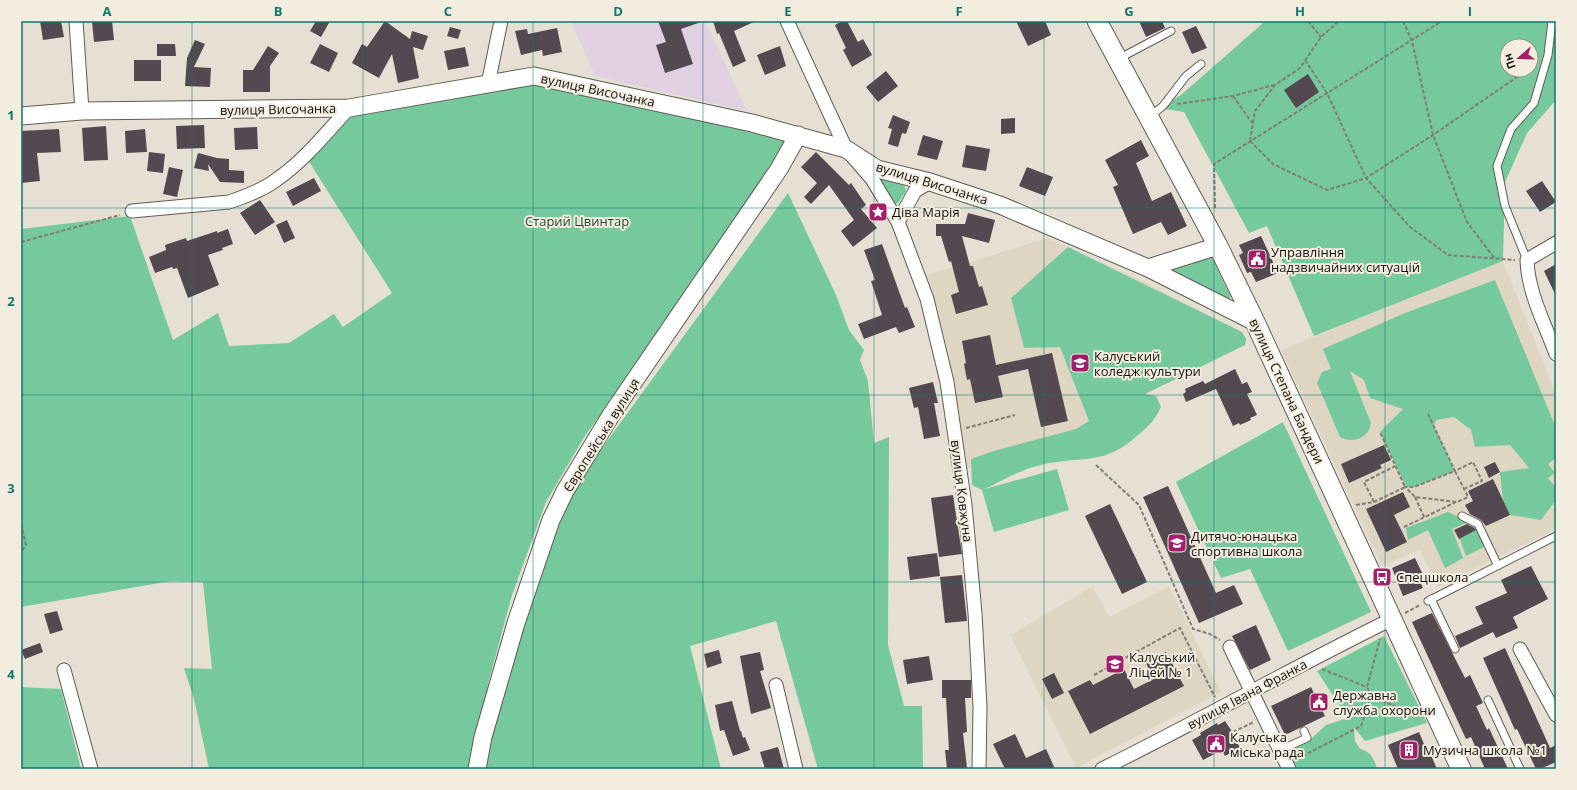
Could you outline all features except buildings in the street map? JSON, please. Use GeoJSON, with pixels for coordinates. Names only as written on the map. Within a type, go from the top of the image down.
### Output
{"type":"FeatureCollection","features":[{"type":"Feature","properties":{"kind":"main road","name":"вулиця Степана Бандери"},"geometry":{"type":"LineString","coordinates":[[1097,21],[1118,59],[1156,112],[1255,322],[1391,623],[1461,769]]}},
{"type":"Feature","properties":{"kind":"street"},"geometry":{"type":"LineString","coordinates":[[76,21],[82,111]]}},
{"type":"Feature","properties":{"kind":"street"},"geometry":{"type":"LineString","coordinates":[[488,84],[501,21]]}},
{"type":"Feature","properties":{"kind":"street","name":"вулиця Ковжуна"},"geometry":{"type":"LineString","coordinates":[[787,21],[846,149],[872,179],[898,222],[927,299],[947,382],[965,505],[975,613],[980,707],[979,769]]}},
{"type":"Feature","properties":{"kind":"street","name":"вулиця Височанка"},"geometry":{"type":"LineString","coordinates":[[21,116],[82,111],[348,108],[534,76],[752,123],[846,149],[877,168],[930,182],[1000,204],[1148,268],[1255,322]]}},
{"type":"Feature","properties":{"kind":"street"},"geometry":{"type":"LineString","coordinates":[[132,211],[229,202],[241,198],[276,181],[304,156],[348,108]]}},
{"type":"Feature","properties":{"kind":"street","name":"Європейська вулиця"},"geometry":{"type":"LineString","coordinates":[[477,769],[483,737],[516,623],[551,520],[565,491],[611,415],[779,169],[798,135]]}},
{"type":"Feature","properties":{"kind":"street"},"geometry":{"type":"LineString","coordinates":[[898,222],[915,191],[930,182]]}},
{"type":"Feature","properties":{"kind":"street"},"geometry":{"type":"LineString","coordinates":[[1556,243],[1528,260],[1528,275],[1533,293],[1556,354]]}},
{"type":"Feature","properties":{"kind":"street"},"geometry":{"type":"LineString","coordinates":[[1148,268],[1218,246]]}},
{"type":"Feature","properties":{"kind":"street","name":"вулиця Івана Франка"},"geometry":{"type":"LineString","coordinates":[[1102,769],[1172,734],[1251,691],[1391,623]]}},
{"type":"Feature","properties":{"kind":"street"},"geometry":{"type":"LineString","coordinates":[[1230,647],[1280,750],[1290,765]]}},
{"type":"Feature","properties":{"kind":"street"},"geometry":{"type":"LineString","coordinates":[[1520,649],[1556,715]]}},
{"type":"Feature","properties":{"kind":"street"},"geometry":{"type":"LineString","coordinates":[[64,670],[91,769]]}},
{"type":"Feature","properties":{"kind":"street"},"geometry":{"type":"LineString","coordinates":[[776,685],[796,769]]}},
{"type":"Feature","properties":{"kind":"lane"},"geometry":{"type":"LineString","coordinates":[[1528,260],[1505,206],[1497,166],[1512,129],[1534,103],[1548,56],[1552,21]]}},
{"type":"Feature","properties":{"kind":"lane"},"geometry":{"type":"LineString","coordinates":[[1118,59],[1171,31]]}},
{"type":"Feature","properties":{"kind":"lane"},"geometry":{"type":"LineString","coordinates":[[1156,112],[1186,76],[1201,64]]}},
{"type":"Feature","properties":{"kind":"lane"},"geometry":{"type":"LineString","coordinates":[[1462,516],[1478,524],[1498,566]]}},
{"type":"Feature","properties":{"kind":"lane"},"geometry":{"type":"LineString","coordinates":[[1455,649],[1429,600],[1556,536]]}},
{"type":"Feature","properties":{"kind":"lane"},"geometry":{"type":"LineString","coordinates":[[1488,700],[1520,769]]}},
{"type":"Feature","properties":{"kind":"lane"},"geometry":{"type":"LineString","coordinates":[[1280,750],[1307,738],[1304,731]]}},
{"type":"Feature","properties":{"kind":"path"},"geometry":{"type":"LineString","coordinates":[[1308,21],[1321,37]]}},
{"type":"Feature","properties":{"kind":"path"},"geometry":{"type":"LineString","coordinates":[[1250,142],[1255,111],[1276,85],[1300,68],[1321,37],[1339,21]]}},
{"type":"Feature","properties":{"kind":"path"},"geometry":{"type":"LineString","coordinates":[[1403,21],[1412,41],[1434,135],[1467,222],[1495,259]]}},
{"type":"Feature","properties":{"kind":"path"},"geometry":{"type":"LineString","coordinates":[[1215,214],[1214,164],[1442,21]]}},
{"type":"Feature","properties":{"kind":"path"},"geometry":{"type":"LineString","coordinates":[[1305,60],[1327,93],[1366,178],[1410,227],[1448,255],[1528,260]]}},
{"type":"Feature","properties":{"kind":"path"},"geometry":{"type":"LineString","coordinates":[[1250,142],[1273,164],[1327,190],[1366,178],[1434,135],[1516,78]]}},
{"type":"Feature","properties":{"kind":"path"},"geometry":{"type":"LineString","coordinates":[[1156,112],[1233,96],[1276,85]]}},
{"type":"Feature","properties":{"kind":"path"},"geometry":{"type":"LineString","coordinates":[[1233,96],[1253,124]]}},
{"type":"Feature","properties":{"kind":"path"},"geometry":{"type":"LineString","coordinates":[[21,242],[132,211]]}},
{"type":"Feature","properties":{"kind":"path"},"geometry":{"type":"LineString","coordinates":[[1404,527],[1468,497],[1428,414]]}},
{"type":"Feature","properties":{"kind":"path"},"geometry":{"type":"LineString","coordinates":[[959,430],[1015,415]]}},
{"type":"Feature","properties":{"kind":"path"},"geometry":{"type":"LineString","coordinates":[[1380,432],[1405,487],[1415,497],[1424,518]]}},
{"type":"Feature","properties":{"kind":"path"},"geometry":{"type":"LineString","coordinates":[[1358,504],[1374,502],[1405,487],[1414,487],[1455,471],[1473,462],[1482,480],[1464,489]]}},
{"type":"Feature","properties":{"kind":"path"},"geometry":{"type":"LineString","coordinates":[[1096,466],[1139,505],[1194,629],[1210,634],[1230,647]]}},
{"type":"Feature","properties":{"kind":"path"},"geometry":{"type":"LineString","coordinates":[[1374,502],[1364,482],[1395,466]]}},
{"type":"Feature","properties":{"kind":"path"},"geometry":{"type":"LineString","coordinates":[[1415,497],[1458,502]]}},
{"type":"Feature","properties":{"kind":"path"},"geometry":{"type":"LineString","coordinates":[[21,524],[26,545],[21,552]]}},
{"type":"Feature","properties":{"kind":"path"},"geometry":{"type":"LineString","coordinates":[[1290,765],[1361,726],[1371,696],[1367,687],[1391,623],[1429,600]]}},
{"type":"Feature","properties":{"kind":"path"},"geometry":{"type":"LineString","coordinates":[[1094,676],[1180,628],[1218,702]]}},
{"type":"Feature","properties":{"kind":"path"},"geometry":{"type":"LineString","coordinates":[[1316,667],[1367,687]]}},
{"type":"Feature","properties":{"kind":"path"},"geometry":{"type":"LineString","coordinates":[[1371,696],[1424,719]]}},
{"type":"Feature","properties":{"kind":"path"},"geometry":{"type":"LineString","coordinates":[[1233,732],[1259,720]]}},
{"type":"Feature","properties":{"kind":"shaded area"},"geometry":{"type":"Polygon","coordinates":[[[571,21],[705,21],[747,111],[595,76],[571,21]]]}},
{"type":"Feature","properties":{"kind":"shaded area","name":"Калуський коледж культури"},"geometry":{"type":"Polygon","coordinates":[[[1048,238],[1140,280],[1242,332],[1246,339],[1245,345],[1114,409],[1093,429],[967,469],[954,380],[935,300],[927,275],[1048,238]]]}},
{"type":"Feature","properties":{"kind":"shaded area"},"geometry":{"type":"Polygon","coordinates":[[[1503,261],[1556,394],[1556,527],[1554,530],[1438,587],[1420,550],[1382,566],[1281,350],[1503,261]]]}},
{"type":"Feature","properties":{"kind":"shaded area","name":"Калуський Ліцей № 1"},"geometry":{"type":"Polygon","coordinates":[[[1093,586],[1109,617],[1169,586],[1221,692],[1076,768],[1010,635],[1093,586]]]}},
{"type":"Feature","properties":{"kind":"green space"},"geometry":{"type":"Polygon","coordinates":[[[1262,21],[1556,21],[1556,100],[1527,133],[1505,182],[1503,261],[1314,336],[1267,226],[1249,233],[1184,112],[1159,108],[1181,95],[1263,23],[1262,21]]]}},
{"type":"Feature","properties":{"kind":"green space","name":"Старий Цвинтар"},"geometry":{"type":"Polygon","coordinates":[[[534,76],[798,135],[583,439],[546,502],[512,595],[488,684],[469,769],[209,769],[194,699],[184,668],[212,669],[203,582],[171,581],[21,607],[21,229],[130,216],[173,340],[218,313],[229,346],[289,343],[334,314],[343,327],[392,293],[308,160],[349,108],[534,76]]]}},
{"type":"Feature","properties":{"kind":"green space"},"geometry":{"type":"Polygon","coordinates":[[[880,179],[904,185],[906,191],[898,203],[895,204],[880,179]]]}},
{"type":"Feature","properties":{"kind":"green space"},"geometry":{"type":"Polygon","coordinates":[[[788,193],[836,295],[849,330],[864,350],[860,360],[868,381],[874,443],[889,437],[888,645],[904,706],[922,706],[923,769],[818,769],[776,621],[690,646],[721,769],[485,769],[488,743],[534,590],[563,512],[586,470],[788,193]]]}},
{"type":"Feature","properties":{"kind":"green space"},"geometry":{"type":"Polygon","coordinates":[[[1068,247],[1242,332],[1246,339],[1245,345],[1145,394],[1156,396],[1161,407],[1159,412],[1145,429],[1126,445],[1114,452],[1103,456],[1055,462],[1027,469],[985,489],[1057,469],[1069,510],[994,532],[982,490],[972,485],[971,459],[994,451],[1076,429],[1089,421],[1060,347],[1024,348],[1011,298],[1068,247]]]}},
{"type":"Feature","properties":{"kind":"green space"},"geometry":{"type":"Polygon","coordinates":[[[1211,256],[1231,297],[1228,301],[1167,273],[1167,267],[1211,256]]]}},
{"type":"Feature","properties":{"kind":"green space"},"geometry":{"type":"Polygon","coordinates":[[[1495,280],[1556,428],[1556,458],[1548,464],[1555,473],[1548,478],[1556,488],[1556,500],[1541,520],[1510,515],[1503,500],[1500,472],[1529,468],[1510,445],[1475,447],[1471,430],[1454,417],[1436,420],[1434,426],[1455,471],[1414,487],[1406,487],[1380,432],[1403,409],[1370,398],[1364,380],[1350,371],[1371,423],[1370,428],[1364,436],[1355,440],[1345,439],[1340,437],[1317,383],[1322,372],[1331,369],[1323,349],[1405,313],[1495,280]]]}},
{"type":"Feature","properties":{"kind":"green space"},"geometry":{"type":"Polygon","coordinates":[[[1283,422],[1371,612],[1288,651],[1250,569],[1221,578],[1176,482],[1283,422]]]}},
{"type":"Feature","properties":{"kind":"green space"},"geometry":{"type":"Polygon","coordinates":[[[1448,512],[1471,523],[1466,523],[1452,529],[1463,558],[1445,568],[1428,530],[1408,540],[1406,528],[1448,512]]]}},
{"type":"Feature","properties":{"kind":"green space"},"geometry":{"type":"Polygon","coordinates":[[[1466,526],[1476,526],[1486,546],[1466,556],[1457,531],[1466,526]]]}},
{"type":"Feature","properties":{"kind":"green space"},"geometry":{"type":"Polygon","coordinates":[[[1384,636],[1427,723],[1365,741],[1354,727],[1355,741],[1360,749],[1372,756],[1377,769],[1293,769],[1285,752],[1312,738],[1326,725],[1345,719],[1349,720],[1317,671],[1384,636]]]}},
{"type":"Feature","properties":{"kind":"green space"},"geometry":{"type":"Polygon","coordinates":[[[21,687],[61,689],[81,769],[21,769],[21,687]]]}},
{"type":"Feature","properties":{"kind":"place","name":"Діва Марія"},"geometry":{"type":"Point","coordinates":[878,212]}},
{"type":"Feature","properties":{"kind":"place","name":"Управління надзвичайних ситуацій"},"geometry":{"type":"Point","coordinates":[1257,259]}},
{"type":"Feature","properties":{"kind":"place","name":"Калуський коледж культури"},"geometry":{"type":"Point","coordinates":[1080,363]}},
{"type":"Feature","properties":{"kind":"place","name":"Дитячо-юнацька спортивна школа"},"geometry":{"type":"Point","coordinates":[1177,543]}},
{"type":"Feature","properties":{"kind":"place","name":"Спецшкола"},"geometry":{"type":"Point","coordinates":[1382,577]}},
{"type":"Feature","properties":{"kind":"place","name":"Калуський Ліцей № 1"},"geometry":{"type":"Point","coordinates":[1115,664]}},
{"type":"Feature","properties":{"kind":"place","name":"Державна служба охорони"},"geometry":{"type":"Point","coordinates":[1319,702]}},
{"type":"Feature","properties":{"kind":"place","name":"Калуська міська рада"},"geometry":{"type":"Point","coordinates":[1216,744]}},
{"type":"Feature","properties":{"kind":"place","name":"Музична школа №1"},"geometry":{"type":"Point","coordinates":[1409,750]}}]}
